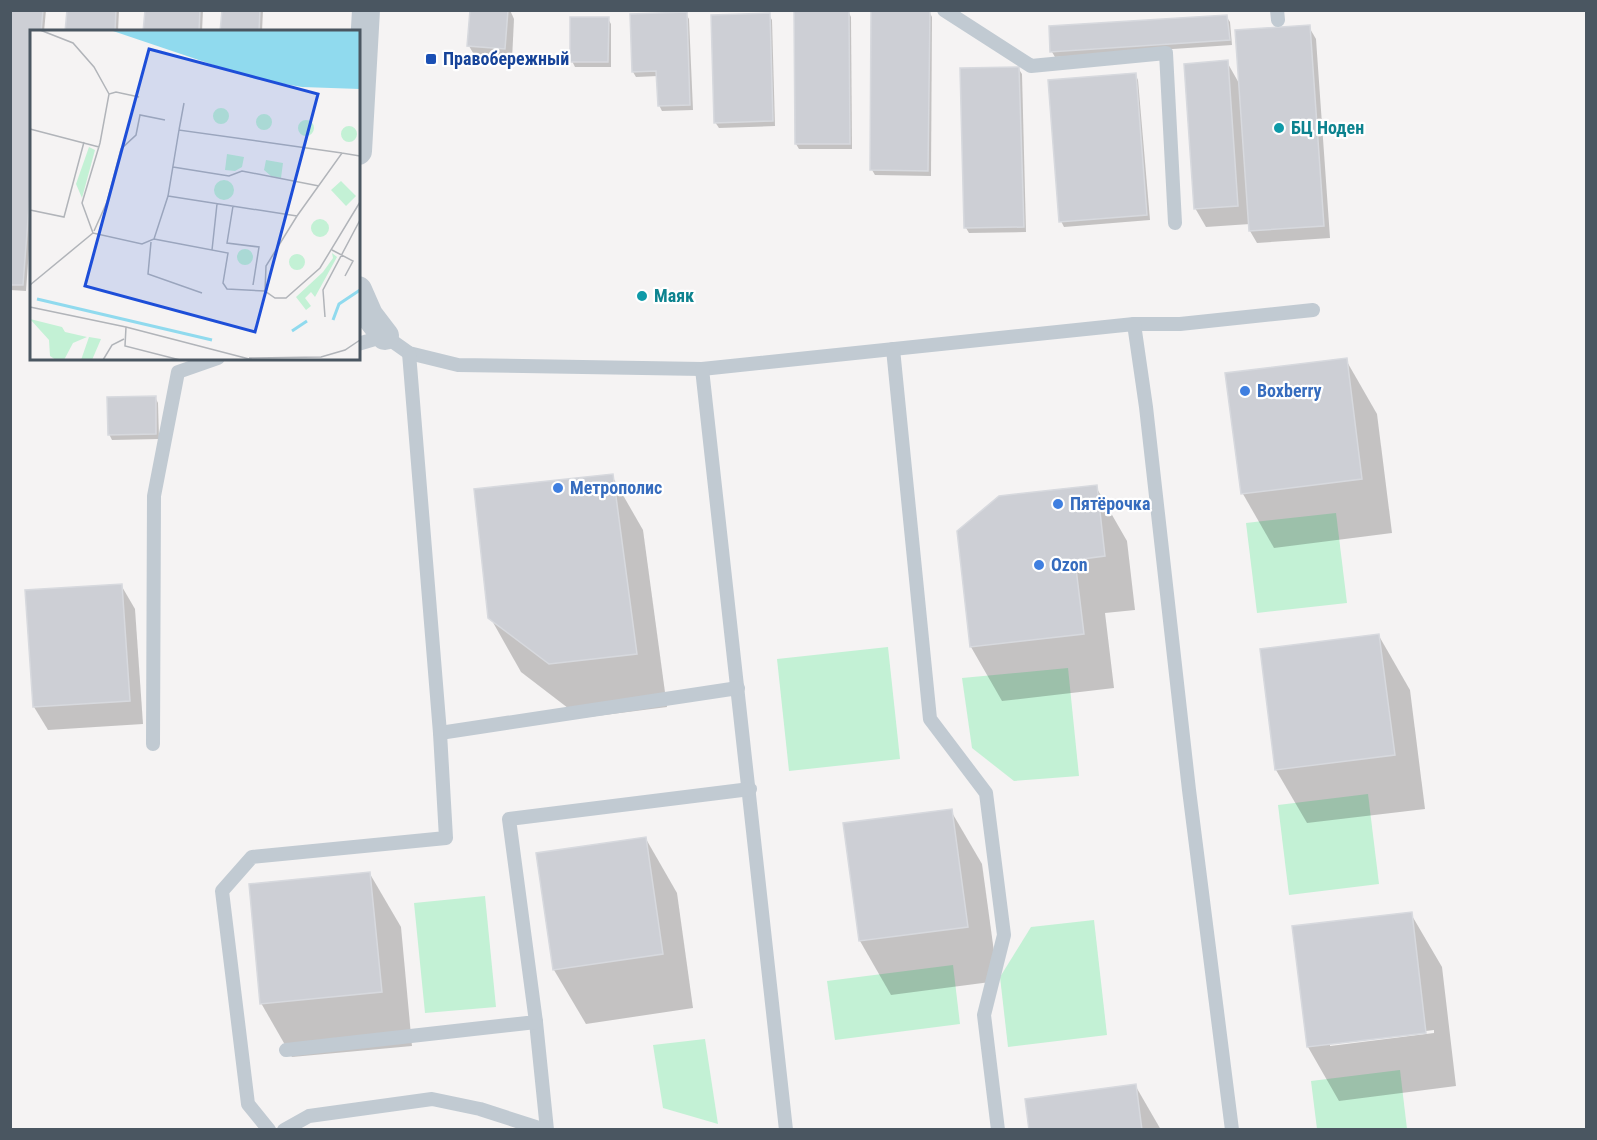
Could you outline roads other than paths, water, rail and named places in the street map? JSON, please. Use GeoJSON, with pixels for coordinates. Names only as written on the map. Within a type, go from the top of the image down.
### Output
{"type":"FeatureCollection","features":[{"type":"Feature","properties":{"kind":"street"},"geometry":{"type":"LineString","coordinates":[[360,116],[366,10]]}},
{"type":"Feature","properties":{"kind":"street"},"geometry":{"type":"LineString","coordinates":[[360,295],[369,315],[372,340]]}},
{"type":"Feature","properties":{"kind":"lane"},"geometry":{"type":"LineString","coordinates":[[944,10],[1031,66],[1166,53],[1175,223]]}},
{"type":"Feature","properties":{"kind":"lane"},"geometry":{"type":"LineString","coordinates":[[372,340],[409,353],[458,365],[702,369],[1134,324],[1180,324],[1313,310]]}},
{"type":"Feature","properties":{"kind":"lane"},"geometry":{"type":"LineString","coordinates":[[1134,324],[1232,1130]]}},
{"type":"Feature","properties":{"kind":"lane"},"geometry":{"type":"LineString","coordinates":[[893,349],[930,719],[986,793],[1004,935],[984,1015],[998,1130]]}},
{"type":"Feature","properties":{"kind":"lane"},"geometry":{"type":"LineString","coordinates":[[269,1130],[248,1104],[222,891],[252,857],[446,838],[440,733],[409,353]]}},
{"type":"Feature","properties":{"kind":"lane"},"geometry":{"type":"LineString","coordinates":[[153,744],[154,496],[178,372],[212,360]]}},
{"type":"Feature","properties":{"kind":"lane"},"geometry":{"type":"LineString","coordinates":[[702,369],[786,1130]]}},
{"type":"Feature","properties":{"kind":"lane"},"geometry":{"type":"LineString","coordinates":[[440,733],[738,688]]}},
{"type":"Feature","properties":{"kind":"lane"},"geometry":{"type":"LineString","coordinates":[[284,1130],[309,1116],[432,1099],[480,1109],[546,1130],[536,1022],[509,819],[750,789]]}},
{"type":"Feature","properties":{"kind":"lane"},"geometry":{"type":"LineString","coordinates":[[286,1050],[536,1022]]}},
{"type":"Feature","properties":{"kind":"place","name":"Правобережный"},"geometry":{"type":"Point","coordinates":[431,59]}},
{"type":"Feature","properties":{"kind":"place","name":"БЦ Ноден"},"geometry":{"type":"Point","coordinates":[1279,128]}},
{"type":"Feature","properties":{"kind":"place","name":"Маяк"},"geometry":{"type":"Point","coordinates":[642,296]}},
{"type":"Feature","properties":{"kind":"place","name":"Boxberry"},"geometry":{"type":"Point","coordinates":[1245,391]}},
{"type":"Feature","properties":{"kind":"place","name":"Метрополис"},"geometry":{"type":"Point","coordinates":[558,488]}},
{"type":"Feature","properties":{"kind":"place","name":"Пятёрочка"},"geometry":{"type":"Point","coordinates":[1058,504]}},
{"type":"Feature","properties":{"kind":"place","name":"Ozon"},"geometry":{"type":"Point","coordinates":[1039,565]}}]}
